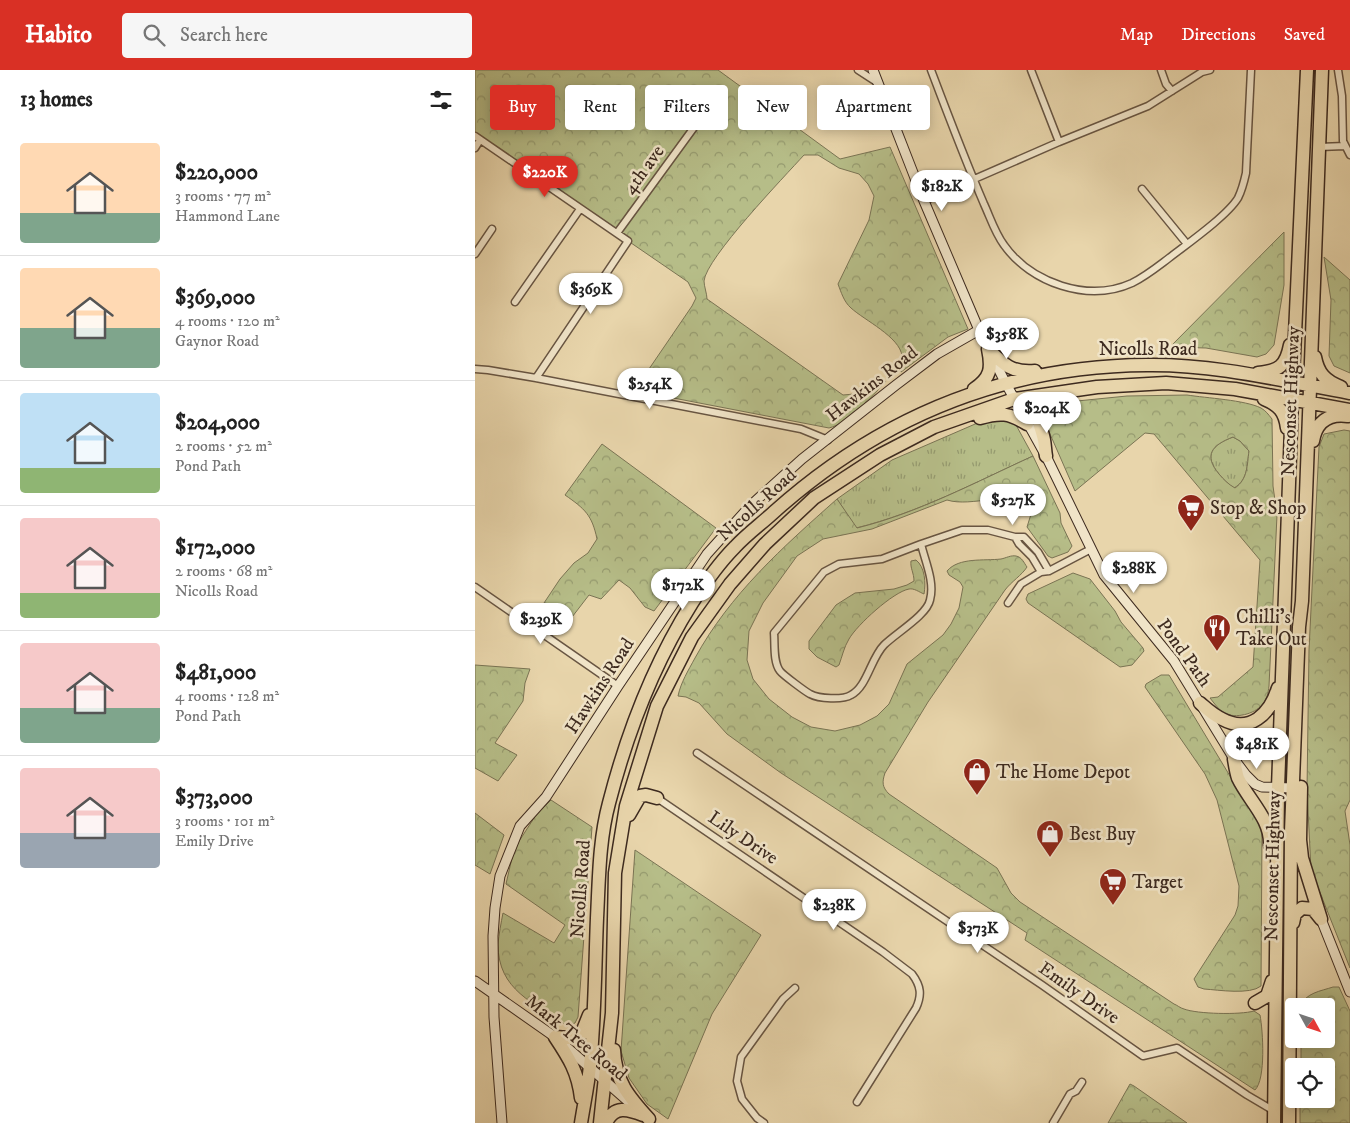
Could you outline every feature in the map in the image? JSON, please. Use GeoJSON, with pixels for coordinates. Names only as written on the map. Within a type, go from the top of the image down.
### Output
{"type":"FeatureCollection","features":[{"type":"Feature","properties":{"kind":"highway","name":"Nesconset Highway"},"geometry":{"type":"LineString","coordinates":[[1275,1117],[1275,881],[1292,400],[1307,70]]}},
{"type":"Feature","properties":{"kind":"highway","name":"Nesconset Highway"},"geometry":{"type":"LineString","coordinates":[[1289,1123],[1293,788],[1322,70]]}},
{"type":"Feature","properties":{"kind":"highway"},"geometry":{"type":"LineString","coordinates":[[1243,374],[1271,372],[1280,367],[1285,361],[1288,354],[1296,308]]}},
{"type":"Feature","properties":{"kind":"highway"},"geometry":{"type":"LineString","coordinates":[[1312,336],[1320,373],[1330,383],[1350,392]]}},
{"type":"Feature","properties":{"kind":"highway"},"geometry":{"type":"LineString","coordinates":[[988,349],[1003,364],[1022,372],[1065,372]]}},
{"type":"Feature","properties":{"kind":"highway"},"geometry":{"type":"LineString","coordinates":[[960,398],[986,380],[990,366],[988,349]]}},
{"type":"Feature","properties":{"kind":"highway","name":"Nicolls Road"},"geometry":{"type":"LineString","coordinates":[[581,1123],[590,1066],[601,858],[608,806],[632,724],[661,656],[694,600],[735,547],[786,501],[853,451],[890,429],[928,410],[1005,382],[1115,366],[1161,365],[1194,367],[1243,374],[1350,392]]}},
{"type":"Feature","properties":{"kind":"highway","name":"Nicolls Road"},"geometry":{"type":"LineString","coordinates":[[600,1123],[612,1013],[615,873],[625,806],[657,706],[692,637],[730,584],[765,544],[814,498],[880,455],[934,426],[1014,399],[1068,390],[1141,383],[1198,385],[1350,410]]}},
{"type":"Feature","properties":{"kind":"highway"},"geometry":{"type":"LineString","coordinates":[[1045,456],[1044,440],[1038,423],[1038,404],[1043,399],[1068,390]]}},
{"type":"Feature","properties":{"kind":"highway"},"geometry":{"type":"LineString","coordinates":[[1235,390],[1271,402],[1279,407],[1286,420],[1290,453]]}},
{"type":"Feature","properties":{"kind":"highway"},"geometry":{"type":"LineString","coordinates":[[972,413],[979,418],[1007,414],[1027,424]]}},
{"type":"Feature","properties":{"kind":"highway"},"geometry":{"type":"LineString","coordinates":[[1306,493],[1313,438],[1317,428],[1322,421],[1331,416],[1350,416]]}},
{"type":"Feature","properties":{"kind":"highway"},"geometry":{"type":"LineString","coordinates":[[1302,601],[1304,630],[1300,840],[1302,858],[1321,919]]}},
{"type":"Feature","properties":{"kind":"highway"},"geometry":{"type":"LineString","coordinates":[[1199,703],[1226,721],[1236,724],[1249,722],[1262,716],[1271,707],[1283,671]]}},
{"type":"Feature","properties":{"kind":"highway"},"geometry":{"type":"LineString","coordinates":[[643,750],[642,781],[657,798]]}},
{"type":"Feature","properties":{"kind":"highway"},"geometry":{"type":"LineString","coordinates":[[1234,759],[1238,777],[1269,832],[1270,856],[1275,881]]}},
{"type":"Feature","properties":{"kind":"highway"},"geometry":{"type":"LineString","coordinates":[[622,831],[640,796],[646,795],[657,798]]}},
{"type":"Feature","properties":{"kind":"highway"},"geometry":{"type":"LineString","coordinates":[[1290,940],[1294,916],[1299,909],[1313,909],[1321,919]]}},
{"type":"Feature","properties":{"kind":"highway"},"geometry":{"type":"LineString","coordinates":[[1275,971],[1267,996],[1255,1003],[1266,1009],[1275,1029]]}},
{"type":"Feature","properties":{"kind":"highway"},"geometry":{"type":"LineString","coordinates":[[555,1037],[570,1038],[581,1035],[587,1024],[593,1003]]}},
{"type":"Feature","properties":{"kind":"highway"},"geometry":{"type":"LineString","coordinates":[[612,1013],[614,1060],[621,1084],[650,1119]]}},
{"type":"Feature","properties":{"kind":"highway"},"geometry":{"type":"LineString","coordinates":[[555,1037],[574,1065],[578,1076],[581,1096],[581,1123]]}},
{"type":"Feature","properties":{"kind":"highway"},"geometry":{"type":"LineString","coordinates":[[590,1066],[599,1094],[596,1123]]}},
{"type":"Feature","properties":{"kind":"highway"},"geometry":{"type":"LineString","coordinates":[[606,1123],[611,1114],[619,1110],[630,1110],[650,1119]]}},
{"type":"Feature","properties":{"kind":"street"},"geometry":{"type":"LineString","coordinates":[[859,70],[878,83]]}},
{"type":"Feature","properties":{"kind":"street","name":"Pond Path"},"geometry":{"type":"LineString","coordinates":[[873,70],[924,201],[979,330],[1109,582],[1174,660],[1234,759],[1246,775],[1255,784],[1265,787],[1293,788]]}},
{"type":"Feature","properties":{"kind":"street"},"geometry":{"type":"LineString","coordinates":[[931,70],[973,179],[1002,243],[1009,252],[1031,271],[1050,282],[1067,288],[1105,290],[1130,284],[1153,270],[1187,244],[1237,200],[1246,173],[1250,70]]}},
{"type":"Feature","properties":{"kind":"street"},"geometry":{"type":"LineString","coordinates":[[1031,70],[1059,142]]}},
{"type":"Feature","properties":{"kind":"street"},"geometry":{"type":"LineString","coordinates":[[1161,70],[1166,84],[1172,91]]}},
{"type":"Feature","properties":{"kind":"street"},"geometry":{"type":"LineString","coordinates":[[924,201],[1059,142],[1148,106],[1203,72],[1210,70]]}},
{"type":"Feature","properties":{"kind":"street"},"geometry":{"type":"LineString","coordinates":[[1338,70],[1342,96],[1343,141],[1350,155]]}},
{"type":"Feature","properties":{"kind":"street","name":"4th ave"},"geometry":{"type":"LineString","coordinates":[[617,233],[692,130]]}},
{"type":"Feature","properties":{"kind":"street"},"geometry":{"type":"LineString","coordinates":[[475,148],[478,138],[580,210],[628,241],[536,378]]}},
{"type":"Feature","properties":{"kind":"street"},"geometry":{"type":"LineString","coordinates":[[1319,146],[1345,146]]}},
{"type":"Feature","properties":{"kind":"street"},"geometry":{"type":"LineString","coordinates":[[1142,189],[1187,244]]}},
{"type":"Feature","properties":{"kind":"street"},"geometry":{"type":"LineString","coordinates":[[515,302],[580,210]]}},
{"type":"Feature","properties":{"kind":"street"},"geometry":{"type":"LineString","coordinates":[[475,254],[492,229]]}},
{"type":"Feature","properties":{"kind":"street","name":"Hawkins Road"},"geometry":{"type":"LineString","coordinates":[[502,1123],[493,993],[493,936],[500,876],[520,826],[546,797],[707,554],[751,505],[802,459],[937,354],[979,330]]}},
{"type":"Feature","properties":{"kind":"street"},"geometry":{"type":"LineString","coordinates":[[475,370],[488,370],[536,378],[801,429],[828,440]]}},
{"type":"Feature","properties":{"kind":"street"},"geometry":{"type":"LineString","coordinates":[[921,544],[931,580],[932,592],[930,603],[883,645],[861,688],[851,696],[829,698],[811,695],[779,670],[775,653],[774,633],[824,572],[839,564],[882,559],[921,544],[962,530],[988,530],[1015,537],[1025,536],[1038,552],[1049,571]]}},
{"type":"Feature","properties":{"kind":"street"},"geometry":{"type":"LineString","coordinates":[[1015,537],[1032,557],[1041,572]]}},
{"type":"Feature","properties":{"kind":"street"},"geometry":{"type":"LineString","coordinates":[[1023,548],[1029,541]]}},
{"type":"Feature","properties":{"kind":"street"},"geometry":{"type":"LineString","coordinates":[[1008,604],[1021,584],[1041,572],[1049,571],[1091,550]]}},
{"type":"Feature","properties":{"kind":"street"},"geometry":{"type":"LineString","coordinates":[[475,587],[619,686]]}},
{"type":"Feature","properties":{"kind":"street","name":"Emily Drive"},"geometry":{"type":"LineString","coordinates":[[697,753],[1035,980],[1143,1056],[1177,1048],[1247,1095],[1275,1117]]}},
{"type":"Feature","properties":{"kind":"street","name":"Lily Drive"},"geometry":{"type":"LineString","coordinates":[[657,798],[883,952],[916,978],[921,992],[916,1008],[857,1102]]}},
{"type":"Feature","properties":{"kind":"street"},"geometry":{"type":"LineString","coordinates":[[1321,919],[1350,992]]}},
{"type":"Feature","properties":{"kind":"street","name":"Mark Tree Road"},"geometry":{"type":"LineString","coordinates":[[475,981],[555,1037],[650,1119]]}},
{"type":"Feature","properties":{"kind":"street"},"geometry":{"type":"LineString","coordinates":[[764,1123],[757,1118],[742,1099],[737,1081],[741,1057],[783,999],[795,988]]}},
{"type":"Feature","properties":{"kind":"street"},"geometry":{"type":"LineString","coordinates":[[1053,1123],[1070,1094],[1076,1091],[1082,1082]]}},
{"type":"Feature","properties":{"kind":"green space"},"geometry":{"type":"Polygon","coordinates":[[[475,70],[718,70],[739,85],[738,130],[800,130],[840,159],[890,147],[968,329],[948,337],[901,372],[902,356],[895,342],[881,329],[849,306],[838,284],[869,220],[874,196],[868,184],[859,174],[839,168],[818,155],[804,155],[748,217],[718,255],[708,270],[704,281],[707,299],[843,395],[866,391],[886,381],[852,415],[829,428],[637,391],[636,388],[696,298],[688,282],[475,136],[475,70]]]}},
{"type":"Feature","properties":{"kind":"green space"},"geometry":{"type":"Polygon","coordinates":[[[1284,232],[1284,285],[1274,345],[1266,354],[1257,357],[1206,348],[1170,347],[1284,232]]]}},
{"type":"Feature","properties":{"kind":"green space"},"geometry":{"type":"Polygon","coordinates":[[[1324,257],[1350,280],[1350,373],[1334,366],[1329,356],[1331,300],[1324,257]]]}},
{"type":"Feature","properties":{"kind":"green space"},"geometry":{"type":"Polygon","coordinates":[[[1187,395],[1236,401],[1261,408],[1272,419],[1273,486],[1277,515],[1269,686],[1264,703],[1250,713],[1229,715],[1218,708],[1210,698],[1218,697],[1253,667],[1260,560],[1154,434],[1145,433],[1075,491],[1043,418],[1047,408],[1057,403],[1127,396],[1187,395]],[[1233,437],[1220,443],[1212,451],[1211,456],[1211,461],[1219,474],[1235,488],[1245,476],[1249,451],[1240,441],[1233,437]]]}},
{"type":"Feature","properties":{"kind":"green space"},"geometry":{"type":"Polygon","coordinates":[[[989,418],[1011,421],[1016,425],[1033,456],[902,514],[856,528],[837,499],[892,460],[989,418]]]}},
{"type":"Feature","properties":{"kind":"green space"},"geometry":{"type":"Polygon","coordinates":[[[1344,430],[1350,431],[1350,800],[1345,811],[1350,845],[1350,968],[1311,870],[1307,790],[1309,650],[1319,447],[1324,434],[1344,430]]]}},
{"type":"Feature","properties":{"kind":"green space"},"geometry":{"type":"Polygon","coordinates":[[[1233,437],[1240,441],[1249,451],[1247,467],[1242,481],[1234,488],[1219,474],[1211,461],[1212,451],[1215,447],[1233,437]]]}},
{"type":"Feature","properties":{"kind":"green space"},"geometry":{"type":"Polygon","coordinates":[[[602,444],[716,528],[654,611],[645,607],[630,588],[619,580],[601,599],[589,595],[559,634],[534,618],[560,579],[574,563],[588,553],[597,539],[593,524],[587,513],[565,495],[602,444]]]}},
{"type":"Feature","properties":{"kind":"green space"},"geometry":{"type":"Polygon","coordinates":[[[1033,456],[1060,513],[1061,523],[1072,546],[1068,552],[1052,558],[1048,556],[1027,527],[1032,511],[1022,504],[1001,500],[957,502],[947,500],[872,529],[823,539],[797,556],[763,603],[749,631],[747,660],[753,679],[769,699],[792,717],[811,727],[835,731],[860,725],[877,716],[889,704],[907,664],[943,635],[951,624],[959,608],[963,587],[947,571],[958,564],[972,560],[1001,559],[1016,556],[1023,560],[1027,567],[1005,590],[928,702],[885,773],[884,787],[889,794],[997,868],[1011,893],[1020,902],[1174,1004],[1190,1011],[1229,1013],[1254,1011],[1260,1015],[1263,1043],[1262,1066],[1261,1076],[1255,1090],[1025,940],[1027,933],[781,773],[727,734],[699,703],[686,697],[678,696],[683,681],[695,658],[724,613],[759,572],[837,499],[857,528],[880,522],[924,505],[1033,456]]]}},
{"type":"Feature","properties":{"kind":"green space"},"geometry":{"type":"Polygon","coordinates":[[[916,560],[924,576],[924,594],[909,589],[902,591],[885,602],[853,633],[844,649],[839,665],[836,667],[817,657],[809,649],[809,641],[836,605],[855,593],[894,589],[907,585],[914,581],[911,561],[916,560]]]}},
{"type":"Feature","properties":{"kind":"green space"},"geometry":{"type":"Polygon","coordinates":[[[1073,573],[1090,579],[1115,611],[1121,622],[1143,648],[1144,651],[1132,665],[1120,667],[1028,603],[1026,599],[1028,594],[1073,573]]]}},
{"type":"Feature","properties":{"kind":"green space"},"geometry":{"type":"Polygon","coordinates":[[[475,665],[530,669],[525,683],[523,701],[495,743],[517,755],[498,781],[475,768],[475,665]]]}},
{"type":"Feature","properties":{"kind":"green space"},"geometry":{"type":"Polygon","coordinates":[[[1161,675],[1169,675],[1262,829],[1261,986],[1256,989],[1234,991],[1204,989],[1198,987],[1194,979],[1235,915],[1238,906],[1239,886],[1217,800],[1205,774],[1145,687],[1146,684],[1161,675]]]}},
{"type":"Feature","properties":{"kind":"green space"},"geometry":{"type":"Polygon","coordinates":[[[1254,730],[1264,739],[1264,746],[1260,753],[1251,754],[1242,750],[1236,739],[1242,732],[1254,730]]]}},
{"type":"Feature","properties":{"kind":"green space"},"geometry":{"type":"Polygon","coordinates":[[[551,800],[592,827],[578,1017],[575,1023],[567,1026],[520,994],[511,984],[504,973],[498,944],[503,913],[554,943],[565,925],[506,884],[514,849],[536,815],[551,800]]]}},
{"type":"Feature","properties":{"kind":"green space"},"geometry":{"type":"Polygon","coordinates":[[[475,813],[504,835],[490,874],[475,865],[475,813]]]}},
{"type":"Feature","properties":{"kind":"green space"},"geometry":{"type":"Polygon","coordinates":[[[635,850],[761,935],[712,1014],[668,1119],[647,1104],[629,1078],[621,1051],[635,850]]]}},
{"type":"Feature","properties":{"kind":"green space"},"geometry":{"type":"Polygon","coordinates":[[[1339,987],[1350,1011],[1350,1123],[1300,1123],[1300,1108],[1335,1108],[1335,1058],[1301,1058],[1301,1048],[1335,1048],[1335,998],[1306,998],[1319,991],[1339,987]]]}},
{"type":"Feature","properties":{"kind":"green space"},"geometry":{"type":"Polygon","coordinates":[[[1130,1084],[1134,1086],[1187,1123],[1108,1123],[1130,1084]]]}},
{"type":"Feature","properties":{"kind":"place","name":"Stop & Shop"},"geometry":{"type":"Point","coordinates":[1191,532]}},
{"type":"Feature","properties":{"kind":"place","name":"Chilli's Take Out"},"geometry":{"type":"Point","coordinates":[1217,652]}},
{"type":"Feature","properties":{"kind":"place","name":"The Home Depot"},"geometry":{"type":"Point","coordinates":[977,796]}},
{"type":"Feature","properties":{"kind":"place","name":"Best Buy"},"geometry":{"type":"Point","coordinates":[1050,858]}},
{"type":"Feature","properties":{"kind":"place","name":"Target"},"geometry":{"type":"Point","coordinates":[1113,906]}}]}
